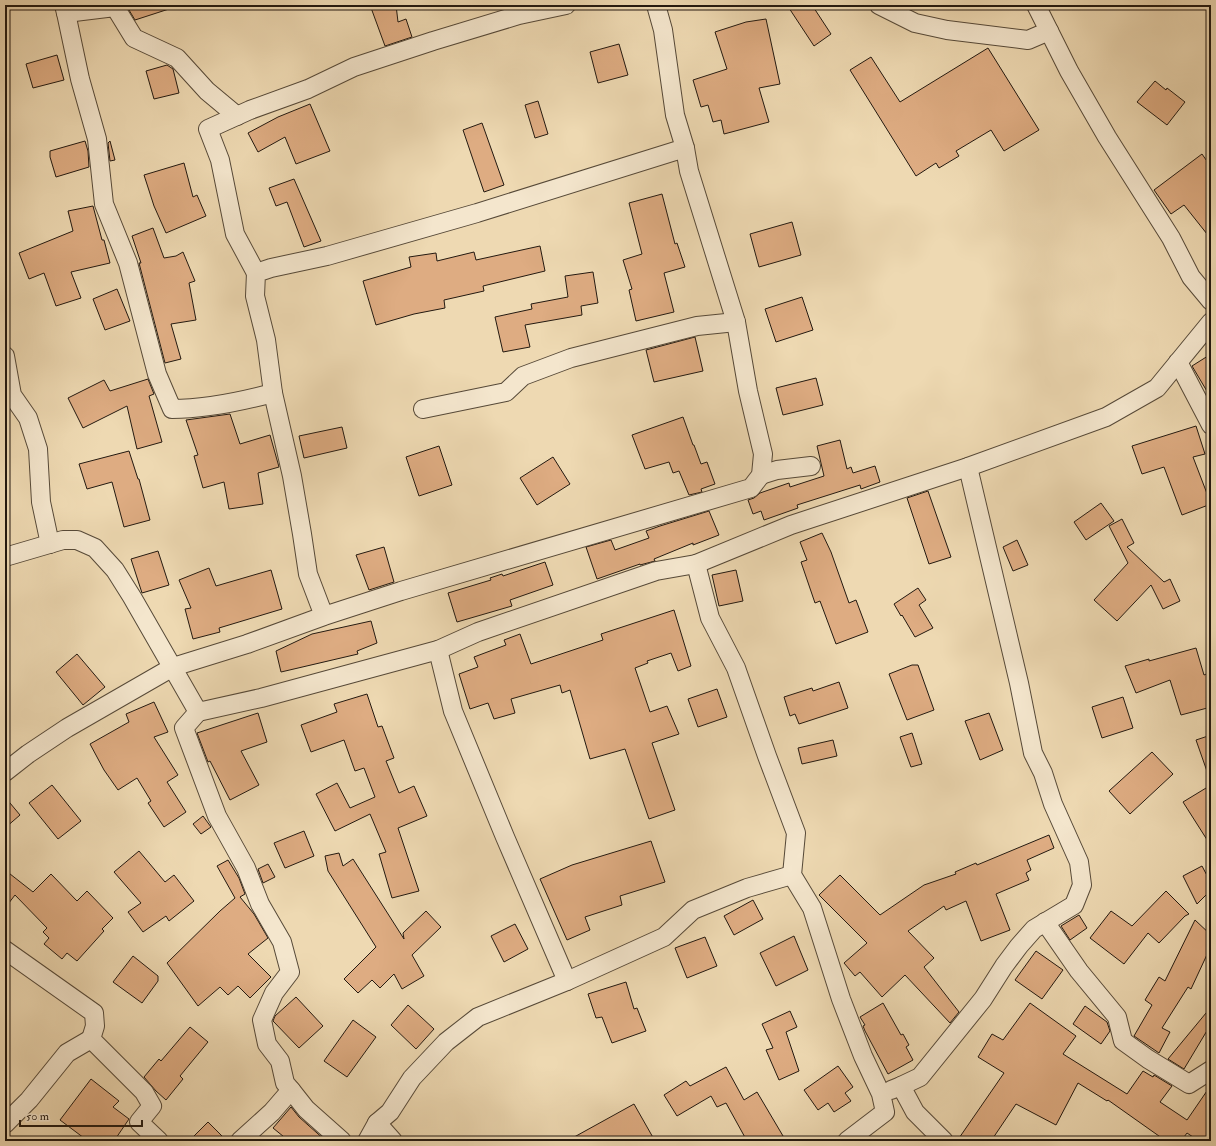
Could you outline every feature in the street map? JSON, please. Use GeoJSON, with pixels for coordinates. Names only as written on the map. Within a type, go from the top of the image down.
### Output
{"type":"FeatureCollection","features":[{"type":"Feature","properties":{"kind":"street"},"geometry":{"type":"LineString","coordinates":[[324,616],[308,574],[292,476],[273,393],[266,340],[255,296],[256,273],[235,234],[220,160],[208,129],[237,116],[308,89],[354,67],[519,15],[566,5]]}},
{"type":"Feature","properties":{"kind":"street"},"geometry":{"type":"LineString","coordinates":[[5,772],[66,728],[172,667],[247,644],[324,616],[409,588],[751,488],[761,475],[763,454],[748,391],[736,322],[689,171],[685,148],[675,115],[663,30],[656,5]]}},
{"type":"Feature","properties":{"kind":"street"},"geometry":{"type":"LineString","coordinates":[[879,5],[915,23],[947,30],[1028,40],[1049,31]]}},
{"type":"Feature","properties":{"kind":"street"},"geometry":{"type":"LineString","coordinates":[[1036,5],[1069,71],[1107,137],[1171,238],[1191,277],[1211,301]]}},
{"type":"Feature","properties":{"kind":"street"},"geometry":{"type":"LineString","coordinates":[[237,116],[207,91],[177,58],[134,38],[115,7],[65,9],[80,79],[97,139],[104,204],[128,263],[157,374],[172,409],[194,409],[241,401],[273,393]]}},
{"type":"Feature","properties":{"kind":"street"},"geometry":{"type":"LineString","coordinates":[[256,273],[271,268],[327,256],[477,213],[685,148]]}},
{"type":"Feature","properties":{"kind":"street"},"geometry":{"type":"LineString","coordinates":[[423,408],[506,392],[522,376],[571,358],[697,326],[736,322]]}},
{"type":"Feature","properties":{"kind":"street"},"geometry":{"type":"LineString","coordinates":[[342,1141],[306,1109],[285,1083],[280,1061],[267,1044],[262,1020],[274,993],[290,972],[282,942],[260,904],[246,868],[217,816],[184,728],[198,712],[261,698],[438,650],[478,632],[656,572],[696,564],[791,525],[968,468],[1106,417],[1156,388],[1211,322]]}},
{"type":"Feature","properties":{"kind":"street"},"geometry":{"type":"LineString","coordinates":[[5,356],[12,395],[28,418],[38,449],[41,502],[50,544]]}},
{"type":"Feature","properties":{"kind":"street"},"geometry":{"type":"LineString","coordinates":[[1178,362],[1211,425]]}},
{"type":"Feature","properties":{"kind":"street"},"geometry":{"type":"LineString","coordinates":[[761,475],[777,470],[811,466]]}},
{"type":"Feature","properties":{"kind":"street"},"geometry":{"type":"LineString","coordinates":[[881,1094],[920,1077],[983,999],[1019,946],[1034,929],[1074,905],[1082,885],[1079,862],[1053,804],[1043,773],[1033,753],[1020,683],[968,468]]}},
{"type":"Feature","properties":{"kind":"street"},"geometry":{"type":"LineString","coordinates":[[5,557],[63,540],[77,540],[95,548],[115,570],[198,712]]}},
{"type":"Feature","properties":{"kind":"street"},"geometry":{"type":"LineString","coordinates":[[696,564],[710,618],[736,668],[766,756],[796,833],[792,875],[812,908],[841,999],[863,1056],[881,1094],[885,1112]]}},
{"type":"Feature","properties":{"kind":"street"},"geometry":{"type":"LineString","coordinates":[[438,650],[453,711],[505,838],[567,981]]}},
{"type":"Feature","properties":{"kind":"street"},"geometry":{"type":"LineString","coordinates":[[366,1141],[377,1123],[390,1112],[412,1078],[446,1042],[478,1017],[567,981],[664,937],[693,910],[747,888],[792,875]]}},
{"type":"Feature","properties":{"kind":"street"},"geometry":{"type":"LineString","coordinates":[[1045,922],[1079,971],[1117,1017],[1123,1041],[1148,1059],[1189,1084],[1211,1070]]}},
{"type":"Feature","properties":{"kind":"street"},"geometry":{"type":"LineString","coordinates":[[5,950],[94,1013],[95,1026],[91,1039],[67,1053],[28,1100],[5,1124]]}},
{"type":"Feature","properties":{"kind":"street"},"geometry":{"type":"LineString","coordinates":[[91,1039],[144,1092],[152,1106],[139,1122],[159,1141]]}},
{"type":"Feature","properties":{"kind":"street"},"geometry":{"type":"LineString","coordinates":[[901,1086],[916,1112],[944,1141]]}},
{"type":"Feature","properties":{"kind":"street"},"geometry":{"type":"LineString","coordinates":[[240,1141],[272,1112],[291,1090]]}},
{"type":"Feature","properties":{"kind":"street"},"geometry":{"type":"LineString","coordinates":[[847,1141],[885,1112],[916,1112]]}},
{"type":"Feature","properties":{"kind":"street"},"geometry":{"type":"LineString","coordinates":[[377,1123],[393,1141]]}},
{"type":"Feature","properties":{"kind":"building"},"geometry":{"type":"Polygon","coordinates":[[[126,5],[171,5],[172,8],[135,20],[126,5]]]}},
{"type":"Feature","properties":{"kind":"building"},"geometry":{"type":"Polygon","coordinates":[[[370,5],[396,5],[398,22],[406,19],[412,37],[385,46],[370,5]]]}},
{"type":"Feature","properties":{"kind":"building"},"geometry":{"type":"Polygon","coordinates":[[[787,5],[812,5],[831,34],[814,46],[787,5]]]}},
{"type":"Feature","properties":{"kind":"building"},"geometry":{"type":"Polygon","coordinates":[[[766,19],[780,84],[759,88],[769,122],[724,134],[721,120],[713,122],[708,105],[701,107],[693,80],[727,69],[715,32],[746,22],[766,19]]]}},
{"type":"Feature","properties":{"kind":"building"},"geometry":{"type":"Polygon","coordinates":[[[619,44],[628,75],[598,83],[590,52],[619,44]]]}},
{"type":"Feature","properties":{"kind":"building"},"geometry":{"type":"Polygon","coordinates":[[[988,48],[1039,130],[1004,151],[991,130],[956,151],[959,156],[939,168],[936,163],[916,176],[850,70],[871,57],[900,102],[988,48]]]}},
{"type":"Feature","properties":{"kind":"building"},"geometry":{"type":"Polygon","coordinates":[[[57,55],[64,80],[33,88],[26,64],[57,55]]]}},
{"type":"Feature","properties":{"kind":"building"},"geometry":{"type":"Polygon","coordinates":[[[167,65],[173,69],[179,93],[154,99],[146,71],[167,65]]]}},
{"type":"Feature","properties":{"kind":"building"},"geometry":{"type":"Polygon","coordinates":[[[1155,81],[1185,102],[1167,125],[1137,102],[1155,81]]]}},
{"type":"Feature","properties":{"kind":"building"},"geometry":{"type":"Polygon","coordinates":[[[538,101],[548,134],[535,138],[525,105],[538,101]]]}},
{"type":"Feature","properties":{"kind":"building"},"geometry":{"type":"Polygon","coordinates":[[[310,104],[330,151],[296,164],[285,137],[258,152],[248,133],[278,117],[310,104]]]}},
{"type":"Feature","properties":{"kind":"building"},"geometry":{"type":"Polygon","coordinates":[[[482,123],[504,185],[484,192],[463,130],[482,123]]]}},
{"type":"Feature","properties":{"kind":"building"},"geometry":{"type":"Polygon","coordinates":[[[85,141],[88,151],[89,167],[56,177],[50,157],[50,151],[85,141]]]}},
{"type":"Feature","properties":{"kind":"building"},"geometry":{"type":"Polygon","coordinates":[[[110,141],[115,160],[110,161],[108,143],[110,141]]]}},
{"type":"Feature","properties":{"kind":"building"},"geometry":{"type":"Polygon","coordinates":[[[1202,154],[1211,167],[1211,239],[1184,205],[1171,214],[1154,190],[1202,154]]]}},
{"type":"Feature","properties":{"kind":"building"},"geometry":{"type":"Polygon","coordinates":[[[184,163],[193,197],[197,195],[206,216],[166,233],[154,206],[144,175],[184,163]]]}},
{"type":"Feature","properties":{"kind":"building"},"geometry":{"type":"Polygon","coordinates":[[[294,179],[321,241],[304,247],[287,202],[276,206],[269,188],[294,179]]]}},
{"type":"Feature","properties":{"kind":"building"},"geometry":{"type":"Polygon","coordinates":[[[662,194],[675,244],[677,243],[685,267],[664,273],[674,312],[636,321],[629,290],[632,289],[623,260],[642,254],[629,203],[662,194]]]}},
{"type":"Feature","properties":{"kind":"building"},"geometry":{"type":"Polygon","coordinates":[[[93,206],[110,263],[71,272],[81,298],[56,306],[44,273],[29,279],[19,253],[73,231],[68,211],[93,206]]]}},
{"type":"Feature","properties":{"kind":"building"},"geometry":{"type":"Polygon","coordinates":[[[792,222],[801,255],[759,267],[750,234],[792,222]]]}},
{"type":"Feature","properties":{"kind":"building"},"geometry":{"type":"Polygon","coordinates":[[[153,228],[164,258],[176,256],[183,252],[195,281],[189,283],[196,320],[171,324],[181,359],[165,363],[139,263],[141,263],[132,236],[153,228]]]}},
{"type":"Feature","properties":{"kind":"building"},"geometry":{"type":"Polygon","coordinates":[[[540,246],[545,271],[483,286],[484,291],[444,300],[445,308],[414,314],[376,325],[363,281],[411,267],[409,257],[436,253],[437,261],[474,252],[476,260],[540,246]]]}},
{"type":"Feature","properties":{"kind":"building"},"geometry":{"type":"Polygon","coordinates":[[[593,272],[598,303],[581,306],[582,315],[525,325],[530,347],[503,352],[495,317],[532,309],[531,304],[568,297],[565,276],[593,272]]]}},
{"type":"Feature","properties":{"kind":"building"},"geometry":{"type":"Polygon","coordinates":[[[117,289],[130,321],[105,330],[93,299],[117,289]]]}},
{"type":"Feature","properties":{"kind":"building"},"geometry":{"type":"Polygon","coordinates":[[[802,297],[813,330],[776,342],[765,309],[802,297]]]}},
{"type":"Feature","properties":{"kind":"building"},"geometry":{"type":"Polygon","coordinates":[[[695,337],[703,371],[654,382],[646,350],[695,337]]]}},
{"type":"Feature","properties":{"kind":"building"},"geometry":{"type":"Polygon","coordinates":[[[1211,354],[1211,398],[1192,366],[1211,354]]]}},
{"type":"Feature","properties":{"kind":"building"},"geometry":{"type":"Polygon","coordinates":[[[816,378],[823,405],[783,415],[776,388],[816,378]]]}},
{"type":"Feature","properties":{"kind":"building"},"geometry":{"type":"Polygon","coordinates":[[[148,379],[154,394],[149,396],[162,442],[137,449],[127,406],[83,428],[68,398],[104,380],[110,391],[148,379]]]}},
{"type":"Feature","properties":{"kind":"building"},"geometry":{"type":"Polygon","coordinates":[[[230,414],[240,444],[270,435],[279,467],[258,473],[263,504],[229,509],[224,482],[203,488],[194,456],[198,455],[186,420],[230,414]]]}},
{"type":"Feature","properties":{"kind":"building"},"geometry":{"type":"Polygon","coordinates":[[[683,417],[701,464],[707,462],[715,484],[701,489],[702,492],[689,495],[679,471],[673,473],[669,462],[645,469],[632,435],[683,417]]]}},
{"type":"Feature","properties":{"kind":"building"},"geometry":{"type":"Polygon","coordinates":[[[1196,426],[1205,454],[1193,457],[1211,504],[1182,515],[1164,467],[1142,474],[1132,446],[1196,426]]]}},
{"type":"Feature","properties":{"kind":"building"},"geometry":{"type":"Polygon","coordinates":[[[342,427],[347,448],[304,458],[299,436],[342,427]]]}},
{"type":"Feature","properties":{"kind":"building"},"geometry":{"type":"Polygon","coordinates":[[[840,440],[847,469],[851,467],[853,473],[875,466],[880,482],[861,489],[860,485],[797,505],[798,508],[764,520],[761,511],[753,514],[748,500],[754,498],[760,493],[789,483],[790,487],[824,476],[817,446],[840,440]]]}},
{"type":"Feature","properties":{"kind":"building"},"geometry":{"type":"Polygon","coordinates":[[[439,446],[452,485],[419,496],[406,457],[439,446]]]}},
{"type":"Feature","properties":{"kind":"building"},"geometry":{"type":"Polygon","coordinates":[[[129,451],[139,479],[150,520],[124,527],[112,482],[87,489],[79,464],[129,451]]]}},
{"type":"Feature","properties":{"kind":"building"},"geometry":{"type":"Polygon","coordinates":[[[553,457],[570,484],[537,505],[520,478],[553,457]]]}},
{"type":"Feature","properties":{"kind":"building"},"geometry":{"type":"Polygon","coordinates":[[[928,491],[951,557],[929,564],[907,498],[928,491]]]}},
{"type":"Feature","properties":{"kind":"building"},"geometry":{"type":"Polygon","coordinates":[[[1101,503],[1114,521],[1086,540],[1074,522],[1101,503]]]}},
{"type":"Feature","properties":{"kind":"building"},"geometry":{"type":"Polygon","coordinates":[[[709,511],[719,535],[693,545],[693,543],[654,559],[655,561],[640,564],[597,579],[586,547],[611,540],[615,550],[649,538],[646,531],[709,511]]]}},
{"type":"Feature","properties":{"kind":"building"},"geometry":{"type":"Polygon","coordinates":[[[1122,519],[1134,543],[1127,547],[1164,582],[1170,579],[1180,601],[1163,609],[1151,585],[1117,621],[1094,600],[1128,563],[1109,526],[1122,519]]]}},
{"type":"Feature","properties":{"kind":"building"},"geometry":{"type":"Polygon","coordinates":[[[822,533],[831,552],[849,603],[856,600],[868,632],[836,644],[820,601],[815,603],[801,562],[807,560],[800,542],[822,533]]]}},
{"type":"Feature","properties":{"kind":"building"},"geometry":{"type":"Polygon","coordinates":[[[1017,540],[1028,565],[1013,571],[1003,547],[1017,540]]]}},
{"type":"Feature","properties":{"kind":"building"},"geometry":{"type":"Polygon","coordinates":[[[384,547],[394,582],[369,590],[356,555],[384,547]]]}},
{"type":"Feature","properties":{"kind":"building"},"geometry":{"type":"Polygon","coordinates":[[[158,551],[169,585],[142,593],[131,559],[158,551]]]}},
{"type":"Feature","properties":{"kind":"building"},"geometry":{"type":"Polygon","coordinates":[[[545,562],[553,585],[510,600],[512,606],[457,622],[448,593],[491,580],[490,578],[502,574],[503,576],[545,562]]]}},
{"type":"Feature","properties":{"kind":"building"},"geometry":{"type":"Polygon","coordinates":[[[209,568],[216,586],[271,570],[282,609],[219,628],[220,632],[193,639],[185,609],[191,608],[179,580],[209,568]]]}},
{"type":"Feature","properties":{"kind":"building"},"geometry":{"type":"Polygon","coordinates":[[[736,570],[743,601],[719,606],[712,575],[736,570]]]}},
{"type":"Feature","properties":{"kind":"building"},"geometry":{"type":"Polygon","coordinates":[[[918,588],[926,600],[919,605],[933,628],[915,637],[894,604],[918,588]]]}},
{"type":"Feature","properties":{"kind":"building"},"geometry":{"type":"Polygon","coordinates":[[[674,610],[691,666],[678,671],[671,653],[647,661],[648,663],[635,668],[650,712],[667,706],[679,734],[652,743],[675,810],[649,819],[625,749],[590,759],[570,690],[562,693],[560,685],[511,699],[515,713],[494,719],[488,703],[470,709],[459,674],[478,667],[474,657],[506,645],[504,640],[520,634],[531,664],[603,640],[601,634],[674,610]]]}},
{"type":"Feature","properties":{"kind":"building"},"geometry":{"type":"Polygon","coordinates":[[[371,621],[377,643],[357,651],[358,654],[281,672],[276,651],[312,634],[371,621]]]}},
{"type":"Feature","properties":{"kind":"building"},"geometry":{"type":"Polygon","coordinates":[[[1196,648],[1204,675],[1211,672],[1211,707],[1181,715],[1170,680],[1136,693],[1125,666],[1196,648]]]}},
{"type":"Feature","properties":{"kind":"building"},"geometry":{"type":"Polygon","coordinates":[[[77,654],[105,687],[83,705],[56,672],[77,654]]]}},
{"type":"Feature","properties":{"kind":"building"},"geometry":{"type":"Polygon","coordinates":[[[912,665],[918,665],[934,710],[907,720],[889,674],[912,665]]]}},
{"type":"Feature","properties":{"kind":"building"},"geometry":{"type":"Polygon","coordinates":[[[839,682],[848,708],[799,724],[795,714],[790,716],[784,697],[812,688],[813,691],[839,682]]]}},
{"type":"Feature","properties":{"kind":"building"},"geometry":{"type":"Polygon","coordinates":[[[717,689],[727,717],[698,727],[688,699],[717,689]]]}},
{"type":"Feature","properties":{"kind":"building"},"geometry":{"type":"Polygon","coordinates":[[[367,694],[378,727],[382,726],[394,758],[386,761],[399,793],[414,786],[427,816],[398,828],[419,891],[392,898],[379,854],[386,852],[370,814],[335,831],[316,794],[337,783],[350,808],[375,797],[364,768],[355,771],[344,740],[311,752],[301,725],[337,712],[334,704],[367,694]]]}},
{"type":"Feature","properties":{"kind":"building"},"geometry":{"type":"Polygon","coordinates":[[[1123,697],[1133,728],[1102,738],[1092,707],[1123,697]]]}},
{"type":"Feature","properties":{"kind":"building"},"geometry":{"type":"Polygon","coordinates":[[[154,702],[168,732],[154,737],[178,775],[167,782],[186,812],[164,827],[148,803],[151,801],[137,778],[118,790],[104,770],[90,744],[129,722],[126,714],[154,702]]]}},
{"type":"Feature","properties":{"kind":"building"},"geometry":{"type":"Polygon","coordinates":[[[258,713],[267,742],[241,751],[259,785],[230,800],[210,761],[208,762],[197,733],[258,713]]]}},
{"type":"Feature","properties":{"kind":"building"},"geometry":{"type":"Polygon","coordinates":[[[989,713],[1003,750],[980,760],[965,721],[989,713]]]}},
{"type":"Feature","properties":{"kind":"building"},"geometry":{"type":"Polygon","coordinates":[[[912,733],[922,764],[911,767],[900,737],[912,733]]]}},
{"type":"Feature","properties":{"kind":"building"},"geometry":{"type":"Polygon","coordinates":[[[1211,735],[1211,777],[1209,777],[1196,740],[1211,735]]]}},
{"type":"Feature","properties":{"kind":"building"},"geometry":{"type":"Polygon","coordinates":[[[833,740],[837,756],[802,764],[798,748],[833,740]]]}},
{"type":"Feature","properties":{"kind":"building"},"geometry":{"type":"Polygon","coordinates":[[[1152,752],[1173,774],[1130,814],[1109,791],[1152,752]]]}},
{"type":"Feature","properties":{"kind":"building"},"geometry":{"type":"Polygon","coordinates":[[[52,785],[81,821],[58,839],[29,803],[52,785]]]}},
{"type":"Feature","properties":{"kind":"building"},"geometry":{"type":"Polygon","coordinates":[[[1211,785],[1211,846],[1183,802],[1211,785]]]}},
{"type":"Feature","properties":{"kind":"building"},"geometry":{"type":"Polygon","coordinates":[[[5,797],[20,815],[5,828],[5,797]]]}},
{"type":"Feature","properties":{"kind":"building"},"geometry":{"type":"Polygon","coordinates":[[[203,816],[211,827],[201,834],[193,824],[203,816]]]}},
{"type":"Feature","properties":{"kind":"building"},"geometry":{"type":"Polygon","coordinates":[[[304,831],[314,856],[285,868],[274,843],[304,831]]]}},
{"type":"Feature","properties":{"kind":"building"},"geometry":{"type":"Polygon","coordinates":[[[1049,835],[1054,848],[1027,860],[1031,870],[1026,873],[1029,880],[996,894],[1010,930],[981,941],[966,901],[946,910],[944,906],[908,931],[934,958],[924,967],[959,1012],[950,1023],[905,975],[882,997],[860,972],[855,976],[844,963],[867,943],[819,895],[840,875],[880,915],[924,885],[956,874],[955,872],[976,863],[977,865],[1049,835]]]}},
{"type":"Feature","properties":{"kind":"building"},"geometry":{"type":"Polygon","coordinates":[[[651,841],[665,882],[620,896],[622,905],[585,917],[590,930],[567,940],[540,879],[572,865],[651,841]]]}},
{"type":"Feature","properties":{"kind":"building"},"geometry":{"type":"Polygon","coordinates":[[[139,851],[165,882],[174,875],[194,901],[169,921],[166,916],[143,932],[128,912],[141,903],[114,872],[139,851]]]}},
{"type":"Feature","properties":{"kind":"building"},"geometry":{"type":"Polygon","coordinates":[[[339,853],[343,866],[353,859],[404,939],[403,933],[426,911],[441,927],[412,955],[424,976],[402,989],[394,974],[380,988],[372,980],[358,993],[344,979],[376,947],[328,871],[325,856],[339,853]]]}},
{"type":"Feature","properties":{"kind":"building"},"geometry":{"type":"Polygon","coordinates":[[[228,860],[239,878],[245,894],[240,897],[254,914],[268,938],[248,954],[271,977],[250,998],[238,986],[228,995],[220,987],[198,1006],[167,963],[235,898],[217,866],[228,860]]]}},
{"type":"Feature","properties":{"kind":"building"},"geometry":{"type":"Polygon","coordinates":[[[268,864],[275,877],[263,883],[258,869],[268,864]]]}},
{"type":"Feature","properties":{"kind":"building"},"geometry":{"type":"Polygon","coordinates":[[[1202,866],[1211,883],[1211,890],[1197,904],[1183,876],[1202,866]]]}},
{"type":"Feature","properties":{"kind":"building"},"geometry":{"type":"Polygon","coordinates":[[[5,870],[33,892],[51,874],[77,901],[87,891],[113,918],[102,929],[104,931],[77,961],[67,953],[62,959],[44,944],[49,938],[43,932],[47,928],[15,895],[5,908],[5,870]]]}},
{"type":"Feature","properties":{"kind":"building"},"geometry":{"type":"Polygon","coordinates":[[[1166,891],[1189,914],[1185,916],[1159,943],[1148,933],[1124,964],[1090,938],[1111,911],[1132,926],[1166,891]]]}},
{"type":"Feature","properties":{"kind":"building"},"geometry":{"type":"Polygon","coordinates":[[[753,900],[763,919],[734,935],[724,916],[753,900]]]}},
{"type":"Feature","properties":{"kind":"building"},"geometry":{"type":"Polygon","coordinates":[[[1079,915],[1087,928],[1070,940],[1061,926],[1079,915]]]}},
{"type":"Feature","properties":{"kind":"building"},"geometry":{"type":"Polygon","coordinates":[[[1195,920],[1211,935],[1211,946],[1191,989],[1188,987],[1162,1028],[1170,1032],[1159,1053],[1134,1036],[1152,1005],[1145,1000],[1159,977],[1165,981],[1195,920]]]}},
{"type":"Feature","properties":{"kind":"building"},"geometry":{"type":"Polygon","coordinates":[[[515,924],[528,949],[504,962],[491,936],[515,924]]]}},
{"type":"Feature","properties":{"kind":"building"},"geometry":{"type":"Polygon","coordinates":[[[794,936],[808,970],[776,986],[760,953],[794,936]]]}},
{"type":"Feature","properties":{"kind":"building"},"geometry":{"type":"Polygon","coordinates":[[[705,937],[717,966],[687,978],[675,948],[705,937]]]}},
{"type":"Feature","properties":{"kind":"building"},"geometry":{"type":"Polygon","coordinates":[[[1036,951],[1063,970],[1042,999],[1015,980],[1036,951]]]}},
{"type":"Feature","properties":{"kind":"building"},"geometry":{"type":"Polygon","coordinates":[[[133,956],[158,976],[158,981],[142,1003],[113,982],[133,956]]]}},
{"type":"Feature","properties":{"kind":"building"},"geometry":{"type":"Polygon","coordinates":[[[626,982],[634,1009],[637,1008],[646,1031],[612,1043],[602,1017],[596,1018],[588,994],[626,982]]]}},
{"type":"Feature","properties":{"kind":"building"},"geometry":{"type":"Polygon","coordinates":[[[296,997],[323,1026],[299,1048],[273,1021],[275,1016],[296,997]]]}},
{"type":"Feature","properties":{"kind":"building"},"geometry":{"type":"Polygon","coordinates":[[[883,1003],[901,1035],[903,1034],[909,1045],[906,1047],[913,1060],[888,1074],[865,1031],[863,1026],[865,1025],[860,1017],[883,1003]]]}},
{"type":"Feature","properties":{"kind":"building"},"geometry":{"type":"Polygon","coordinates":[[[1030,1003],[1076,1036],[1063,1054],[1127,1094],[1143,1071],[1153,1077],[1154,1075],[1172,1086],[1160,1102],[1187,1120],[1211,1085],[1211,1141],[1199,1141],[1187,1133],[1181,1141],[1166,1141],[1108,1100],[1107,1101],[1078,1083],[1056,1125],[1016,1104],[991,1141],[957,1141],[1004,1073],[978,1057],[992,1034],[1003,1040],[1030,1003]]]}},
{"type":"Feature","properties":{"kind":"building"},"geometry":{"type":"Polygon","coordinates":[[[408,1005],[434,1029],[416,1049],[391,1025],[408,1005]]]}},
{"type":"Feature","properties":{"kind":"building"},"geometry":{"type":"Polygon","coordinates":[[[1085,1006],[1107,1022],[1110,1031],[1101,1044],[1073,1024],[1085,1006]]]}},
{"type":"Feature","properties":{"kind":"building"},"geometry":{"type":"Polygon","coordinates":[[[1211,1007],[1211,1024],[1184,1069],[1168,1059],[1211,1007]]]}},
{"type":"Feature","properties":{"kind":"building"},"geometry":{"type":"Polygon","coordinates":[[[790,1011],[797,1027],[786,1032],[799,1071],[779,1080],[766,1050],[773,1048],[762,1024],[790,1011]]]}},
{"type":"Feature","properties":{"kind":"building"},"geometry":{"type":"Polygon","coordinates":[[[353,1020],[376,1037],[347,1077],[324,1061],[353,1020]]]}},
{"type":"Feature","properties":{"kind":"building"},"geometry":{"type":"Polygon","coordinates":[[[190,1027],[208,1042],[180,1076],[183,1079],[166,1100],[144,1077],[159,1059],[161,1061],[190,1027]]]}},
{"type":"Feature","properties":{"kind":"building"},"geometry":{"type":"Polygon","coordinates":[[[838,1066],[853,1087],[845,1093],[851,1101],[834,1112],[828,1103],[818,1110],[804,1090],[838,1066]]]}},
{"type":"Feature","properties":{"kind":"building"},"geometry":{"type":"Polygon","coordinates":[[[726,1067],[744,1100],[757,1092],[786,1141],[747,1141],[726,1103],[717,1107],[711,1096],[677,1116],[664,1095],[686,1081],[690,1086],[726,1067]]]}},
{"type":"Feature","properties":{"kind":"building"},"geometry":{"type":"Polygon","coordinates":[[[91,1079],[119,1101],[113,1107],[129,1119],[114,1141],[88,1141],[60,1120],[91,1079]]]}},
{"type":"Feature","properties":{"kind":"building"},"geometry":{"type":"Polygon","coordinates":[[[634,1104],[655,1141],[567,1141],[634,1104]]]}},
{"type":"Feature","properties":{"kind":"building"},"geometry":{"type":"Polygon","coordinates":[[[291,1107],[299,1117],[326,1141],[289,1141],[273,1128],[291,1107]]]}},
{"type":"Feature","properties":{"kind":"building"},"geometry":{"type":"Polygon","coordinates":[[[208,1122],[227,1141],[189,1141],[208,1122]]]}}]}
